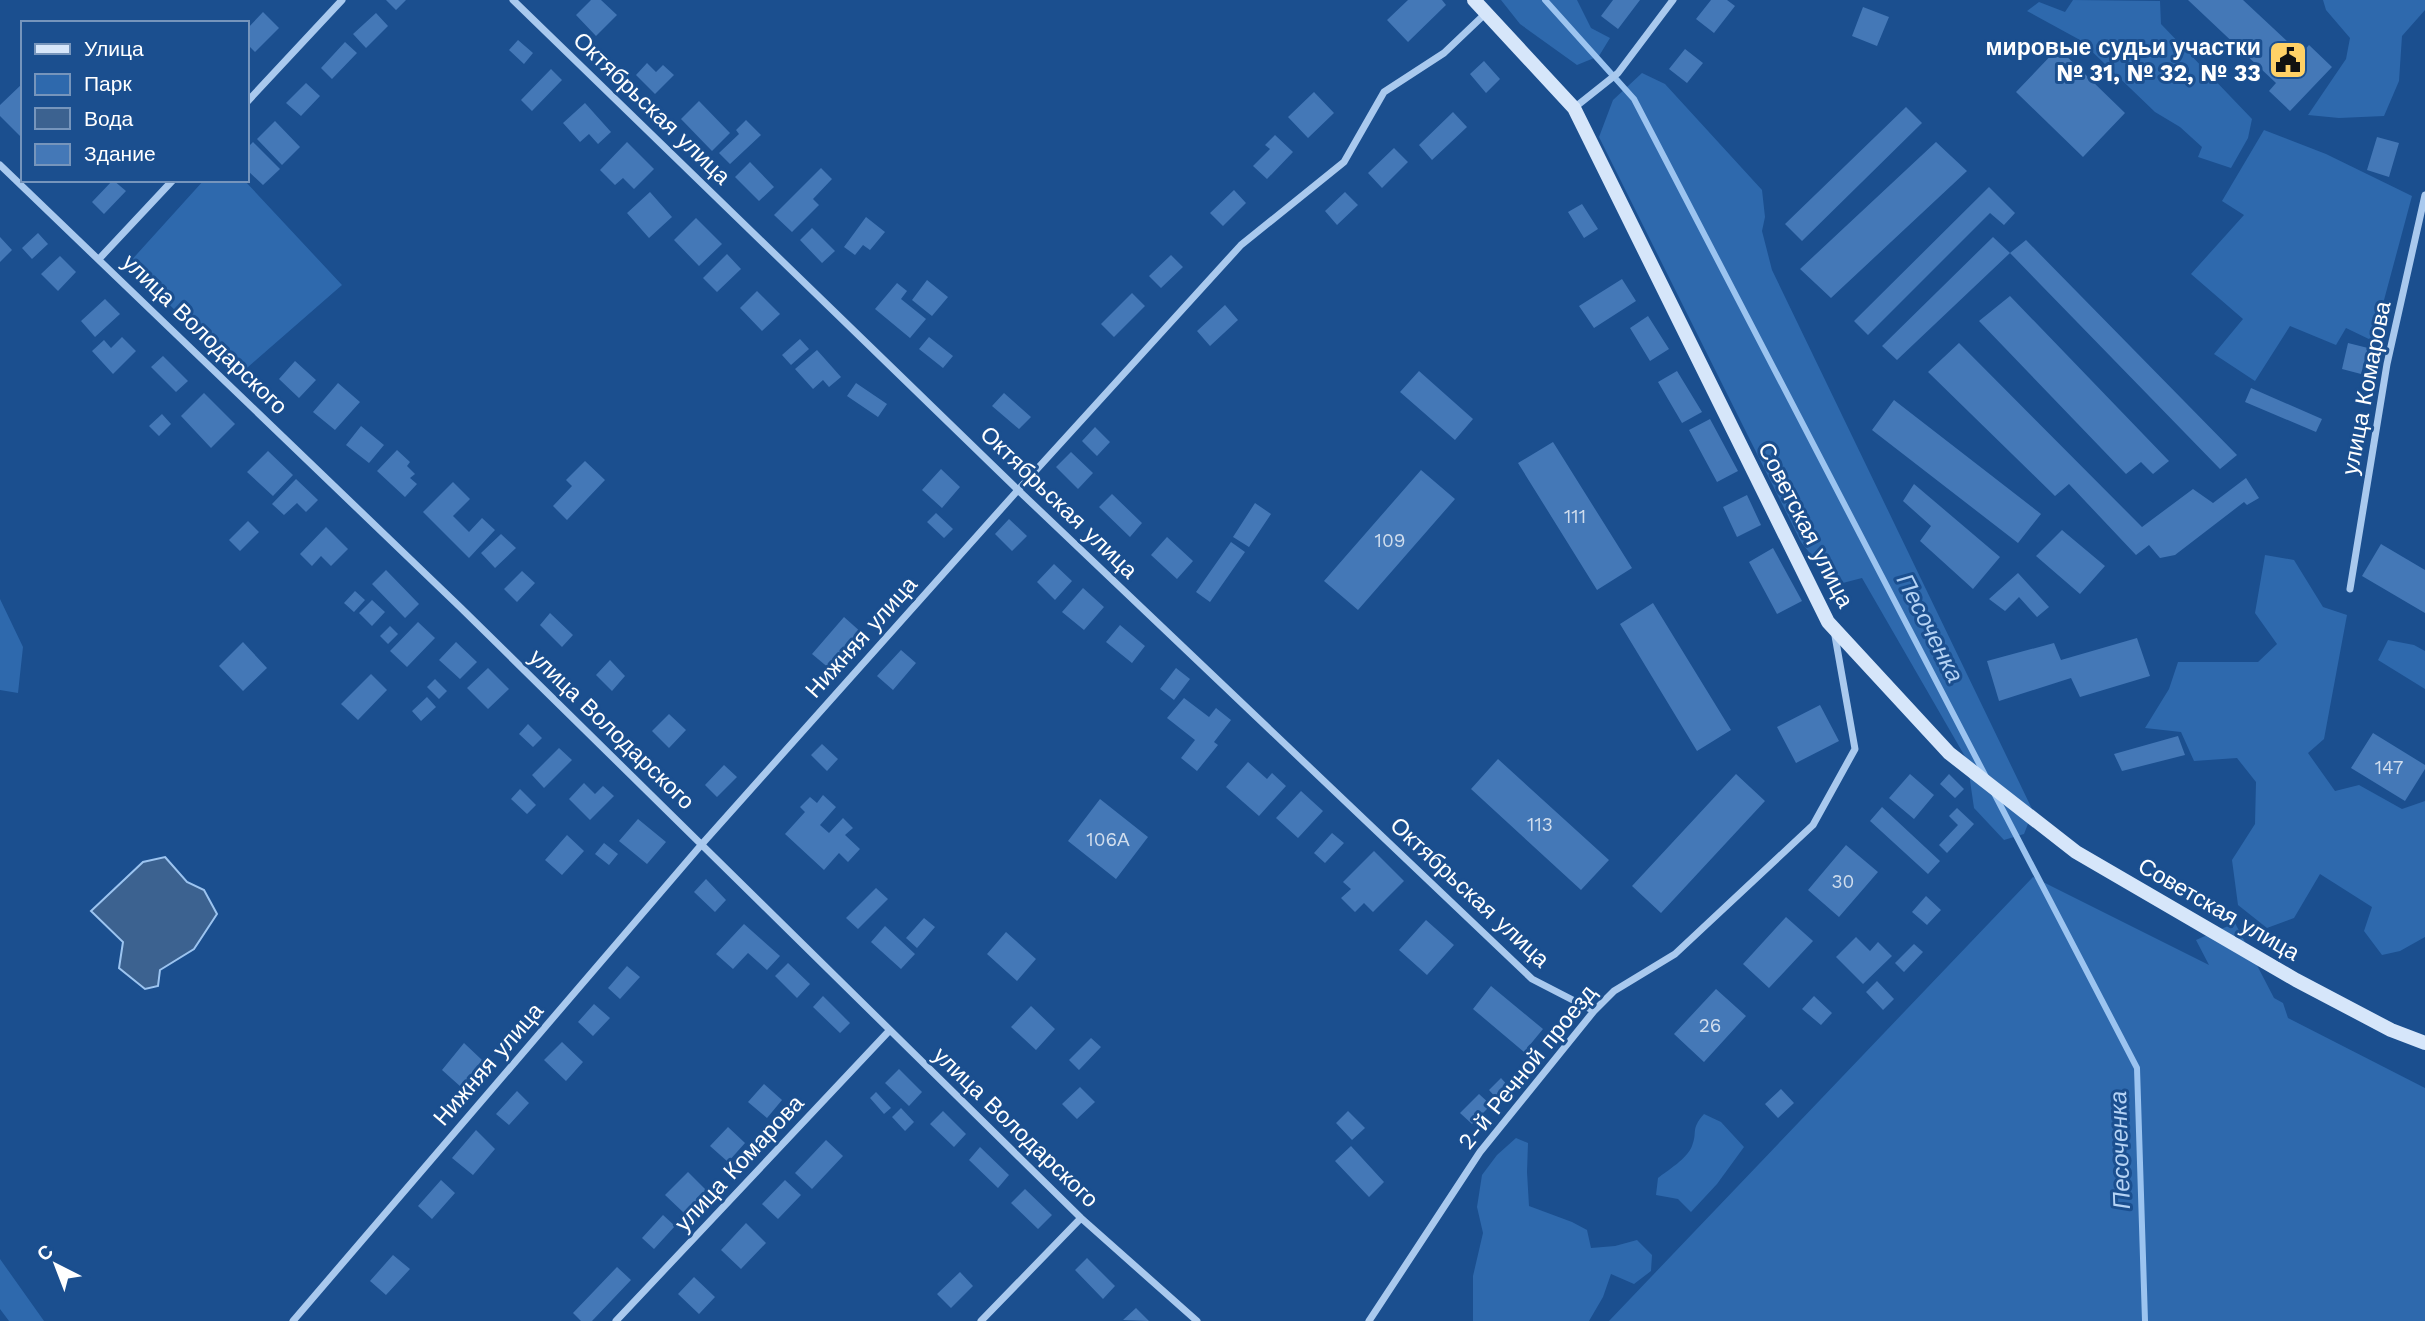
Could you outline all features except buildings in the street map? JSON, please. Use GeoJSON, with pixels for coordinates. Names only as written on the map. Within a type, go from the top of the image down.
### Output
{"type":"FeatureCollection","features":[{"type":"Feature","properties":{"kind":"street"},"geometry":{"type":"LineString","coordinates":[[248,101],[342,0]]}},
{"type":"Feature","properties":{"kind":"street","name":"Октябрьская улица"},"geometry":{"type":"LineString","coordinates":[[513,0],[1018,490],[1532,979],[1594,1011]]}},
{"type":"Feature","properties":{"kind":"street","name":"Советская улица"},"geometry":{"type":"LineString","coordinates":[[1474,0],[1574,108],[1828,622],[1949,753],[2076,852],[2296,980],[2390,1030],[2425,1043]]}},
{"type":"Feature","properties":{"kind":"street"},"geometry":{"type":"LineString","coordinates":[[1574,108],[1618,73],[1673,0]]}},
{"type":"Feature","properties":{"kind":"street","name":"Нижняя улица"},"geometry":{"type":"LineString","coordinates":[[293,1321],[702,844],[1241,245],[1344,162],[1384,92],[1444,53],[1486,12]]}},
{"type":"Feature","properties":{"kind":"street","name":"улица Володарского"},"geometry":{"type":"LineString","coordinates":[[0,164],[702,844],[1081,1218],[1197,1321]]}},
{"type":"Feature","properties":{"kind":"street"},"geometry":{"type":"LineString","coordinates":[[99,259],[171,182]]}},
{"type":"Feature","properties":{"kind":"street","name":"улица Комарова"},"geometry":{"type":"LineString","coordinates":[[2350,589],[2387,365],[2425,195]]}},
{"type":"Feature","properties":{"kind":"street","name":"2-й Речной проезд"},"geometry":{"type":"LineString","coordinates":[[1369,1321],[1480,1152],[1594,1011],[1614,991],[1675,954],[1813,825],[1855,750],[1837,640],[1828,622]]}},
{"type":"Feature","properties":{"kind":"street","name":"улица Комарова"},"geometry":{"type":"LineString","coordinates":[[616,1321],[889,1031]]}},
{"type":"Feature","properties":{"kind":"street"},"geometry":{"type":"LineString","coordinates":[[981,1321],[1081,1218]]}},
{"type":"Feature","properties":{"kind":"green space"},"geometry":{"type":"Polygon","coordinates":[[[1501,0],[1577,0],[1591,28],[1610,38],[1599,56],[1577,65],[1520,24],[1501,0]]]}},
{"type":"Feature","properties":{"kind":"green space"},"geometry":{"type":"Polygon","coordinates":[[[2073,0],[2160,1],[2161,24],[2252,119],[2248,138],[2231,168],[2198,157],[2202,147],[2180,127],[2155,112],[2080,40],[2027,11],[2039,2],[2065,12],[2073,0]]]}},
{"type":"Feature","properties":{"kind":"green space"},"geometry":{"type":"Polygon","coordinates":[[[2323,0],[2425,0],[2425,10],[2402,36],[2399,81],[2384,116],[2339,118],[2308,115],[2346,59],[2350,38],[2326,10],[2323,0]]]}},
{"type":"Feature","properties":{"kind":"green space"},"geometry":{"type":"Polygon","coordinates":[[[1642,73],[1665,84],[1762,190],[1765,217],[1762,231],[1772,270],[2033,811],[2024,834],[2004,840],[1974,808],[1967,760],[1862,578],[1835,585],[1801,542],[1599,137],[1613,100],[1642,73]]]}},
{"type":"Feature","properties":{"kind":"green space"},"geometry":{"type":"Polygon","coordinates":[[[2264,130],[2326,154],[2412,196],[2373,341],[2346,328],[2336,345],[2290,326],[2255,381],[2214,354],[2243,319],[2191,274],[2244,215],[2222,201],[2264,130]]]}},
{"type":"Feature","properties":{"kind":"green space"},"geometry":{"type":"Polygon","coordinates":[[[202,182],[246,182],[342,285],[240,374],[128,264],[202,182]]]}},
{"type":"Feature","properties":{"kind":"green space"},"geometry":{"type":"Polygon","coordinates":[[[2265,555],[2294,560],[2323,607],[2347,615],[2324,739],[2308,753],[2335,791],[2359,785],[2402,809],[2425,801],[2425,937],[2400,951],[2382,955],[2364,931],[2372,907],[2320,874],[2294,918],[2267,928],[2238,905],[2232,860],[2255,824],[2256,782],[2237,758],[2194,761],[2181,732],[2145,728],[2169,689],[2178,662],[2258,662],[2277,644],[2255,613],[2265,555]]]}},
{"type":"Feature","properties":{"kind":"green space"},"geometry":{"type":"Polygon","coordinates":[[[0,599],[23,647],[18,693],[0,690],[0,599]]]}},
{"type":"Feature","properties":{"kind":"green space"},"geometry":{"type":"Polygon","coordinates":[[[2388,640],[2414,645],[2425,651],[2425,689],[2378,660],[2388,640]]]}},
{"type":"Feature","properties":{"kind":"green space"},"geometry":{"type":"Polygon","coordinates":[[[2033,877],[2209,965],[2196,940],[2235,923],[2274,998],[2283,1003],[2288,1018],[2425,1088],[2425,1321],[1609,1321],[2033,877]]]}},
{"type":"Feature","properties":{"kind":"green space"},"geometry":{"type":"Polygon","coordinates":[[[1704,1114],[1721,1122],[1744,1147],[1717,1184],[1691,1212],[1678,1199],[1656,1195],[1658,1178],[1690,1151],[1696,1127],[1704,1114]]]}},
{"type":"Feature","properties":{"kind":"green space"},"geometry":{"type":"Polygon","coordinates":[[[1516,1138],[1528,1143],[1529,1206],[1587,1230],[1591,1248],[1615,1246],[1637,1240],[1652,1255],[1651,1271],[1634,1284],[1611,1274],[1603,1297],[1589,1321],[1473,1321],[1473,1276],[1483,1233],[1477,1207],[1482,1175],[1497,1155],[1516,1138]]]}},
{"type":"Feature","properties":{"kind":"green space"},"geometry":{"type":"Polygon","coordinates":[[[0,1259],[44,1321],[9,1321],[0,1309],[0,1259]]]}},
{"type":"Feature","properties":{"kind":"water"},"geometry":{"type":"Polygon","coordinates":[[[165,857],[187,882],[204,890],[217,914],[194,949],[160,970],[158,986],[145,989],[119,968],[123,942],[91,911],[143,862],[165,857]]]}},
{"type":"Feature","properties":{"kind":"waterway","name":"Песоченка"},"geometry":{"type":"LineString","coordinates":[[1545,0],[1634,99],[1986,777]]}},
{"type":"Feature","properties":{"kind":"waterway","name":"Песоченка"},"geometry":{"type":"LineString","coordinates":[[1994,793],[2137,1068],[2145,1321]]}},
{"type":"Feature","properties":{"kind":"place","name":"мировые судьи участки № 31, № 32, № 33"},"geometry":{"type":"Point","coordinates":[2288,60]}}]}
